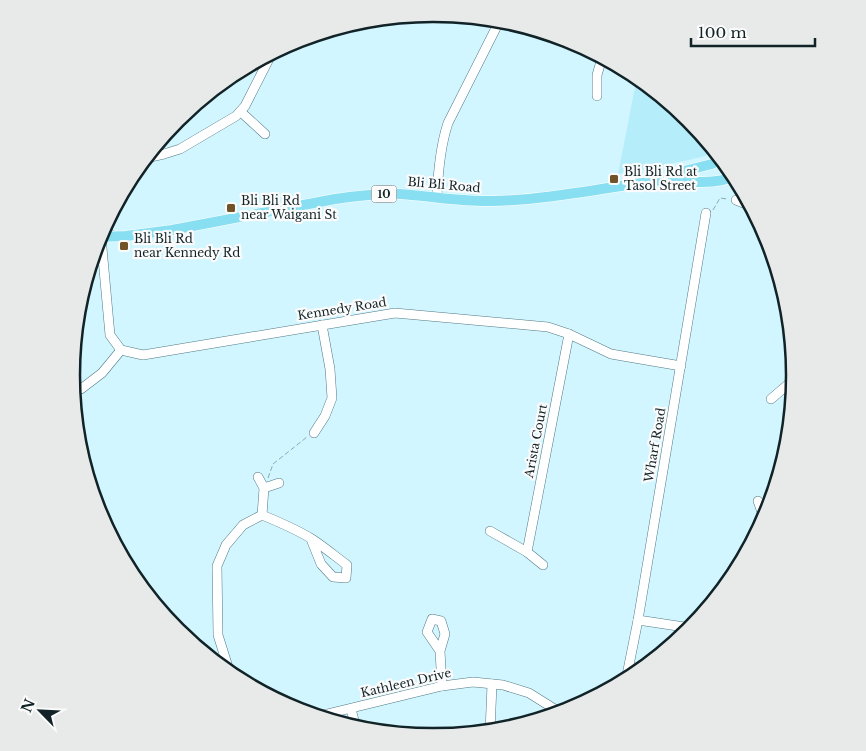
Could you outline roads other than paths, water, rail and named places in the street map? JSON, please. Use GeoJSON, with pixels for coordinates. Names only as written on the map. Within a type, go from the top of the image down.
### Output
{"type":"FeatureCollection","features":[{"type":"Feature","properties":{"kind":"main road","name":"Bli Bli Road"},"geometry":{"type":"LineString","coordinates":[[670,179],[684,171],[714,163]]}},
{"type":"Feature","properties":{"kind":"main road","name":"Bli Bli Road"},"geometry":{"type":"LineString","coordinates":[[108,237],[172,230],[360,196],[399,194],[489,201],[522,200],[670,179],[684,182],[727,179]]}},
{"type":"Feature","properties":{"kind":"street"},"geometry":{"type":"LineString","coordinates":[[437,198],[440,153],[448,123],[496,28]]}},
{"type":"Feature","properties":{"kind":"street"},"geometry":{"type":"LineString","coordinates":[[158,155],[180,150],[241,112],[266,65]]}},
{"type":"Feature","properties":{"kind":"street"},"geometry":{"type":"LineString","coordinates":[[597,96],[597,75],[600,65]]}},
{"type":"Feature","properties":{"kind":"street"},"geometry":{"type":"LineString","coordinates":[[241,112],[265,134]]}},
{"type":"Feature","properties":{"kind":"street"},"geometry":{"type":"LineString","coordinates":[[736,200],[741,202]]}},
{"type":"Feature","properties":{"kind":"street","name":"Wharf Road"},"geometry":{"type":"LineString","coordinates":[[628,670],[706,213]]}},
{"type":"Feature","properties":{"kind":"street"},"geometry":{"type":"LineString","coordinates":[[81,389],[102,373],[120,350],[110,335],[104,249]]}},
{"type":"Feature","properties":{"kind":"street","name":"Kennedy Road"},"geometry":{"type":"LineString","coordinates":[[120,350],[143,355],[395,313],[548,327],[569,334],[611,354],[681,366]]}},
{"type":"Feature","properties":{"kind":"street"},"geometry":{"type":"LineString","coordinates":[[314,433],[325,416],[332,398],[330,370],[322,324]]}},
{"type":"Feature","properties":{"kind":"street","name":"Arista Court"},"geometry":{"type":"LineString","coordinates":[[527,552],[569,334]]}},
{"type":"Feature","properties":{"kind":"street"},"geometry":{"type":"LineString","coordinates":[[771,399],[786,387]]}},
{"type":"Feature","properties":{"kind":"street"},"geometry":{"type":"LineString","coordinates":[[258,477],[264,488],[262,515]]}},
{"type":"Feature","properties":{"kind":"street"},"geometry":{"type":"LineString","coordinates":[[264,488],[279,483]]}},
{"type":"Feature","properties":{"kind":"street"},"geometry":{"type":"LineString","coordinates":[[758,501],[760,507]]}},
{"type":"Feature","properties":{"kind":"street"},"geometry":{"type":"LineString","coordinates":[[226,662],[218,635],[217,566],[226,545],[242,525],[262,515],[290,527],[311,539],[347,565],[346,578],[332,577],[322,564],[311,539]]}},
{"type":"Feature","properties":{"kind":"street"},"geometry":{"type":"LineString","coordinates":[[490,531],[527,552],[543,564]]}},
{"type":"Feature","properties":{"kind":"street"},"geometry":{"type":"LineString","coordinates":[[638,620],[681,626]]}},
{"type":"Feature","properties":{"kind":"street"},"geometry":{"type":"LineString","coordinates":[[440,651],[442,686]]}},
{"type":"Feature","properties":{"kind":"street","name":"Kathleen Drive"},"geometry":{"type":"LineString","coordinates":[[331,713],[442,686],[473,682],[503,685],[529,693],[553,707]]}},
{"type":"Feature","properties":{"kind":"street"},"geometry":{"type":"LineString","coordinates":[[490,724],[492,684]]}},
{"type":"Feature","properties":{"kind":"street"},"geometry":{"type":"LineString","coordinates":[[351,709],[354,719]]}},
{"type":"Feature","properties":{"kind":"place","name":"Bli Bli Rd at Tasol Street"},"geometry":{"type":"Point","coordinates":[614,179]}},
{"type":"Feature","properties":{"kind":"place","name":"Bli Bli Rd near Waigani St"},"geometry":{"type":"Point","coordinates":[231,208]}},
{"type":"Feature","properties":{"kind":"place","name":"Bli Bli Rd near Kennedy Rd"},"geometry":{"type":"Point","coordinates":[124,246]}}]}
